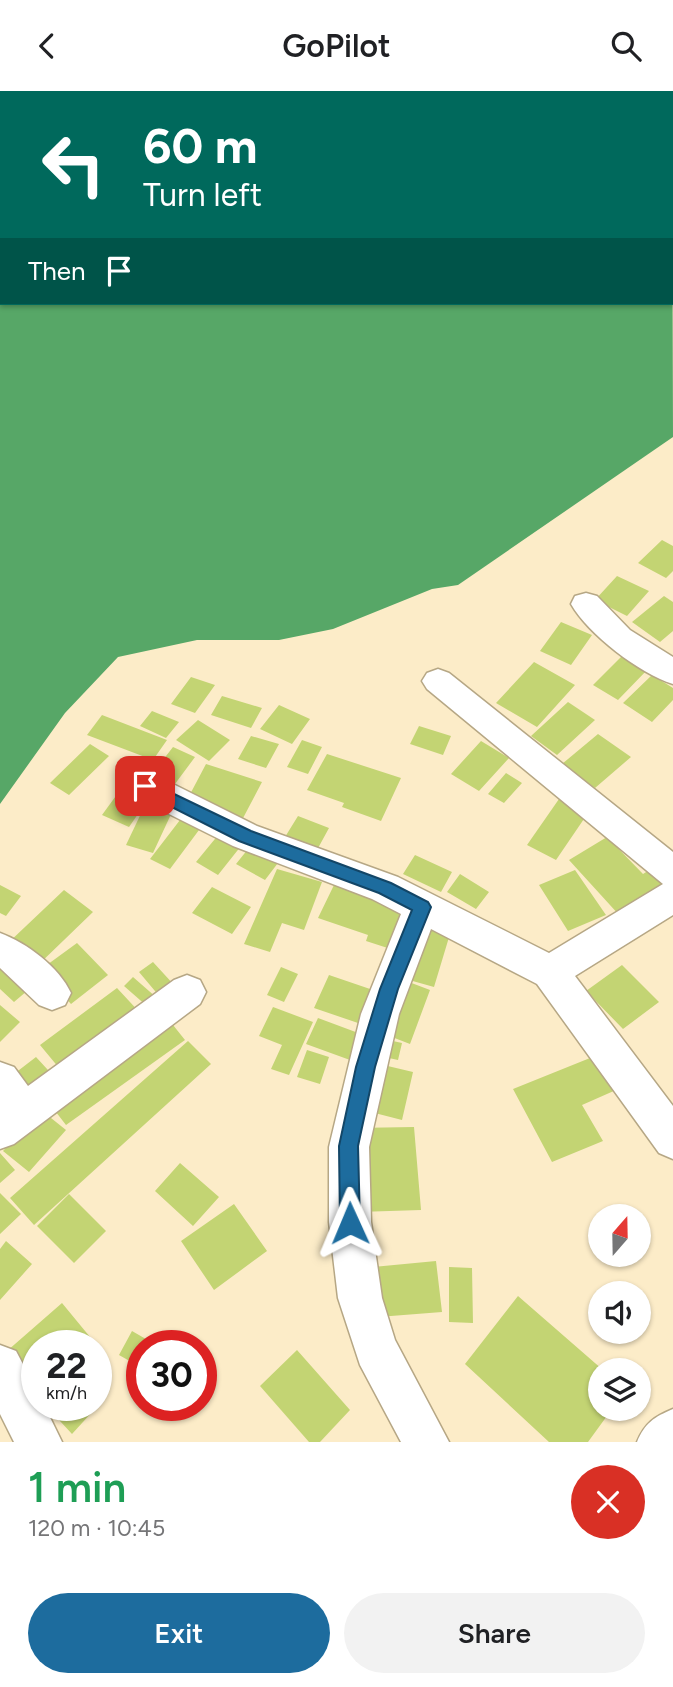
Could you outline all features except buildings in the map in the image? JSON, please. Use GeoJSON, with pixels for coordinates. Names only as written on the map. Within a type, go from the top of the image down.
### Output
{"type":"FeatureCollection","features":[{"type":"Feature","properties":{"kind":"street"},"geometry":{"type":"LineString","coordinates":[[586,604],[619,638],[673,672]]}},
{"type":"Feature","properties":{"kind":"street"},"geometry":{"type":"LineString","coordinates":[[438,681],[673,873]]}},
{"type":"Feature","properties":{"kind":"street"},"geometry":{"type":"LineString","coordinates":[[145,786],[245,836],[385,888],[550,972],[673,1139]]}},
{"type":"Feature","properties":{"kind":"street"},"geometry":{"type":"LineString","coordinates":[[550,972],[673,896]]}},
{"type":"Feature","properties":{"kind":"street"},"geometry":{"type":"LineString","coordinates":[[422,907],[380,1014],[349,1146],[350,1223],[360,1298],[376,1349],[426,1442]]}},
{"type":"Feature","properties":{"kind":"street"},"geometry":{"type":"LineString","coordinates":[[0,949],[11,955],[52,993]]}},
{"type":"Feature","properties":{"kind":"street"},"geometry":{"type":"LineString","coordinates":[[0,1080],[11,1121],[187,992]]}},
{"type":"Feature","properties":{"kind":"street"},"geometry":{"type":"LineString","coordinates":[[0,1367],[39,1442]]}},
{"type":"Feature","properties":{"kind":"street"},"geometry":{"type":"LineString","coordinates":[[660,1442],[673,1432]]}},
{"type":"Feature","properties":{"kind":"shaded area"},"geometry":{"type":"Polygon","coordinates":[[[0,305],[673,305],[673,437],[458,585],[432,589],[333,629],[279,640],[197,640],[118,657],[65,713],[0,804],[0,305]]]}},
{"type":"Feature","properties":{"kind":"route"},"geometry":{"type":"LineString","coordinates":[[145,786],[245,836],[385,888],[422,907],[380,1014],[366,1067],[349,1146],[350,1223]]}}]}
